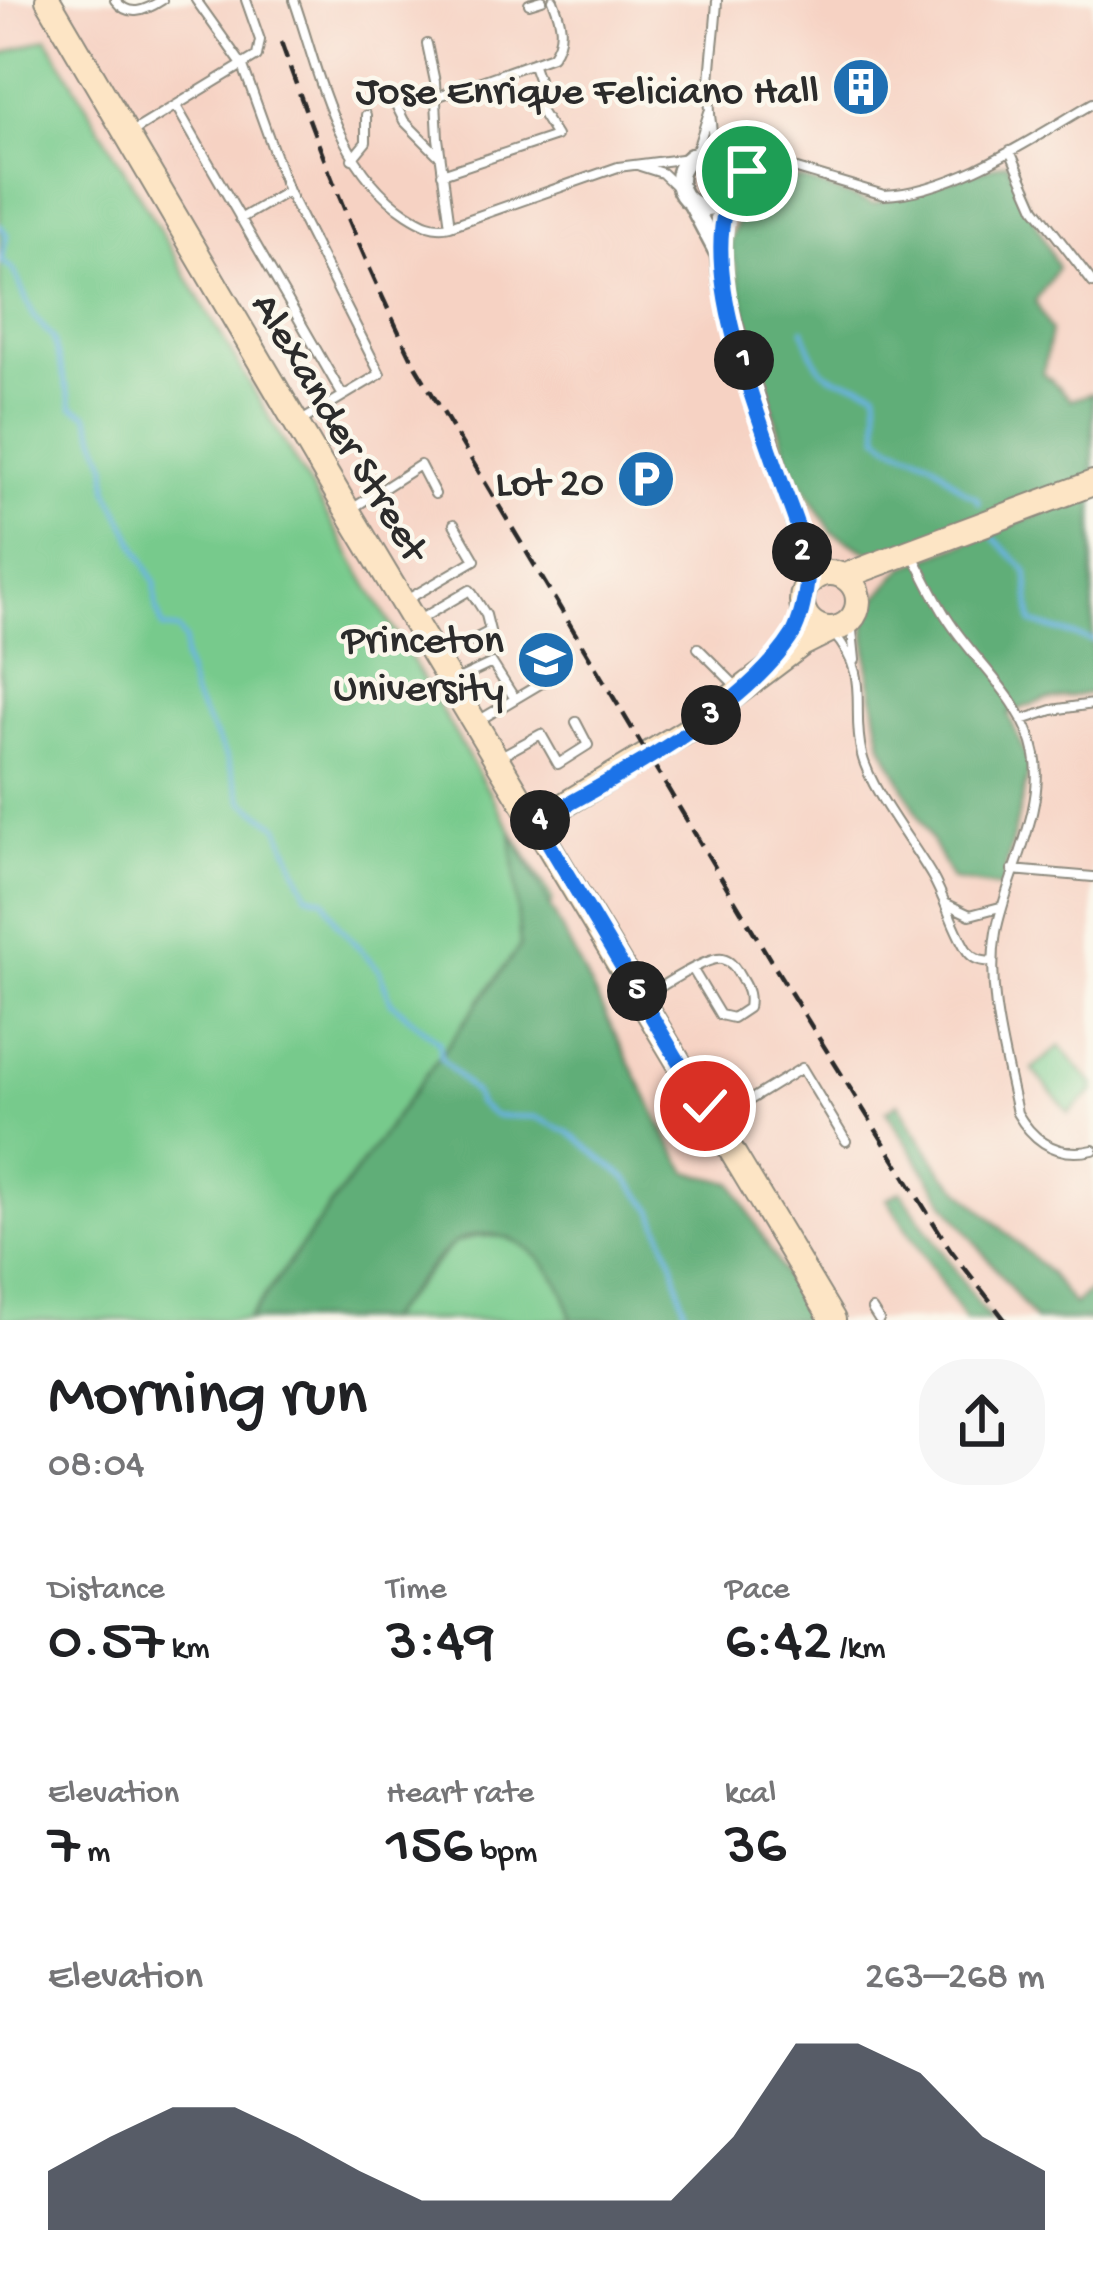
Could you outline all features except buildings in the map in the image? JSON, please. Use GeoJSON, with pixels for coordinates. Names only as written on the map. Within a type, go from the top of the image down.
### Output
{"type":"FeatureCollection","features":[{"type":"Feature","properties":{"kind":"main road","name":"Alexander Street"},"geometry":{"type":"LineString","coordinates":[[48,0],[832,1320]]}},
{"type":"Feature","properties":{"kind":"main road"},"geometry":{"type":"LineString","coordinates":[[766,670],[820,585],[1093,483]]}},
{"type":"Feature","properties":{"kind":"main road"},"geometry":{"type":"LineString","coordinates":[[536,822],[650,755],[846,617],[903,556]]}},
{"type":"Feature","properties":{"kind":"main road"},"geometry":{"type":"LineString","coordinates":[[820,585],[852,582],[846,617]]}},
{"type":"Feature","properties":{"kind":"main road"},"geometry":{"type":"LineString","coordinates":[[820,585],[812,623],[846,617]]}},
{"type":"Feature","properties":{"kind":"street"},"geometry":{"type":"LineString","coordinates":[[719,256],[729,191],[722,158],[692,157],[680,173],[686,197],[719,256],[733,325],[798,532],[820,585]]}},
{"type":"Feature","properties":{"kind":"street"},"geometry":{"type":"LineString","coordinates":[[686,197],[712,207],[729,191]]}},
{"type":"Feature","properties":{"kind":"lane"},"geometry":{"type":"LineString","coordinates":[[115,0],[124,10],[139,12],[162,0]]}},
{"type":"Feature","properties":{"kind":"lane"},"geometry":{"type":"LineString","coordinates":[[196,0],[243,66],[288,191],[380,374],[296,423]]}},
{"type":"Feature","properties":{"kind":"lane"},"geometry":{"type":"LineString","coordinates":[[126,136],[257,56],[261,45],[245,0]]}},
{"type":"Feature","properties":{"kind":"lane"},"geometry":{"type":"LineString","coordinates":[[294,0],[352,159],[399,209],[431,227],[450,226],[627,164],[692,157],[711,99]]}},
{"type":"Feature","properties":{"kind":"lane"},"geometry":{"type":"LineString","coordinates":[[529,4],[542,0]]}},
{"type":"Feature","properties":{"kind":"lane"},"geometry":{"type":"LineString","coordinates":[[436,97],[552,56],[562,27],[554,0]]}},
{"type":"Feature","properties":{"kind":"lane"},"geometry":{"type":"LineString","coordinates":[[717,0],[712,131],[722,158],[777,163],[884,195],[904,194],[1010,151],[1093,104]]}},
{"type":"Feature","properties":{"kind":"lane"},"geometry":{"type":"LineString","coordinates":[[427,44],[450,226]]}},
{"type":"Feature","properties":{"kind":"lane"},"geometry":{"type":"LineString","coordinates":[[442,174],[556,136],[534,101],[538,79],[533,65]]}},
{"type":"Feature","properties":{"kind":"lane"},"geometry":{"type":"LineString","coordinates":[[396,105],[404,121],[440,157]]}},
{"type":"Feature","properties":{"kind":"lane"},"geometry":{"type":"LineString","coordinates":[[176,106],[343,396]]}},
{"type":"Feature","properties":{"kind":"lane"},"geometry":{"type":"LineString","coordinates":[[352,159],[366,142],[366,115]]}},
{"type":"Feature","properties":{"kind":"lane"},"geometry":{"type":"LineString","coordinates":[[1010,151],[1035,208],[1093,284]]}},
{"type":"Feature","properties":{"kind":"lane"},"geometry":{"type":"LineString","coordinates":[[729,191],[755,167],[777,163]]}},
{"type":"Feature","properties":{"kind":"lane"},"geometry":{"type":"LineString","coordinates":[[627,164],[658,171],[686,197]]}},
{"type":"Feature","properties":{"kind":"lane"},"geometry":{"type":"LineString","coordinates":[[240,219],[288,191]]}},
{"type":"Feature","properties":{"kind":"lane"},"geometry":{"type":"LineString","coordinates":[[348,511],[420,465],[436,494]]}},
{"type":"Feature","properties":{"kind":"lane"},"geometry":{"type":"LineString","coordinates":[[409,612],[475,560],[454,524]]}},
{"type":"Feature","properties":{"kind":"lane"},"geometry":{"type":"LineString","coordinates":[[903,556],[1007,694],[1036,758],[1033,805],[1002,906],[993,962],[994,1003],[1016,1112],[1025,1127],[1049,1147],[1066,1153],[1093,1150]]}},
{"type":"Feature","properties":{"kind":"lane"},"geometry":{"type":"LineString","coordinates":[[409,612],[470,590],[486,615],[490,631],[437,658]]}},
{"type":"Feature","properties":{"kind":"lane"},"geometry":{"type":"LineString","coordinates":[[846,617],[860,696],[857,723],[867,768],[972,957],[993,962]]}},
{"type":"Feature","properties":{"kind":"lane"},"geometry":{"type":"LineString","coordinates":[[846,617],[856,668]]}},
{"type":"Feature","properties":{"kind":"lane"},"geometry":{"type":"LineString","coordinates":[[698,648],[742,692]]}},
{"type":"Feature","properties":{"kind":"lane"},"geometry":{"type":"LineString","coordinates":[[452,682],[492,663],[515,699]]}},
{"type":"Feature","properties":{"kind":"lane"},"geometry":{"type":"LineString","coordinates":[[476,722],[555,675]]}},
{"type":"Feature","properties":{"kind":"lane"},"geometry":{"type":"LineString","coordinates":[[1022,720],[1093,704]]}},
{"type":"Feature","properties":{"kind":"lane"},"geometry":{"type":"LineString","coordinates":[[497,757],[541,734],[558,764],[588,745],[576,722]]}},
{"type":"Feature","properties":{"kind":"lane"},"geometry":{"type":"LineString","coordinates":[[1012,870],[1093,878]]}},
{"type":"Feature","properties":{"kind":"lane"},"geometry":{"type":"LineString","coordinates":[[946,903],[970,915],[1002,906]]}},
{"type":"Feature","properties":{"kind":"lane"},"geometry":{"type":"LineString","coordinates":[[641,999],[693,970],[712,960],[730,962],[748,991],[748,1008],[733,1018],[720,1015],[693,970]]}},
{"type":"Feature","properties":{"kind":"lane"},"geometry":{"type":"LineString","coordinates":[[715,1122],[802,1068],[846,1141]]}},
{"type":"Feature","properties":{"kind":"lane"},"geometry":{"type":"LineString","coordinates":[[872,1309],[879,1320]]}},
{"type":"Feature","properties":{"kind":"shaded area","name":"Princeton University"},"geometry":{"type":"Polygon","coordinates":[[[0,0],[1093,0],[1093,1320],[0,1320],[0,0]]]}},
{"type":"Feature","properties":{"kind":"green space"},"geometry":{"type":"Polygon","coordinates":[[[47,38],[553,901],[247,1320],[0,1320],[0,55],[47,38]]]}},
{"type":"Feature","properties":{"kind":"green space"},"geometry":{"type":"Polygon","coordinates":[[[1007,162],[1058,268],[1035,301],[1051,331],[1043,373],[1071,400],[1093,393],[1093,478],[878,557],[832,532],[790,464],[754,350],[730,242],[752,176],[801,179],[873,204],[1007,162]]]}},
{"type":"Feature","properties":{"kind":"green space"},"geometry":{"type":"Polygon","coordinates":[[[1093,493],[1093,693],[1045,700],[1008,713],[1030,766],[1001,888],[952,880],[882,745],[864,612],[904,567],[1093,493]]]}},
{"type":"Feature","properties":{"kind":"green space"},"geometry":{"type":"Polygon","coordinates":[[[511,830],[688,1172],[733,1183],[809,1320],[571,1320],[558,1283],[532,1252],[496,1235],[476,1235],[448,1247],[385,1320],[248,1320],[520,946],[511,830]]]}},
{"type":"Feature","properties":{"kind":"green space"},"geometry":{"type":"Polygon","coordinates":[[[1060,1046],[1093,1084],[1093,1092],[1069,1113],[1032,1069],[1060,1046]]]}},
{"type":"Feature","properties":{"kind":"green space"},"geometry":{"type":"Polygon","coordinates":[[[898,1103],[943,1173],[1050,1274],[1074,1305],[1093,1287],[1093,1320],[1035,1320],[946,1204],[886,1111],[898,1103]]]}},
{"type":"Feature","properties":{"kind":"green space"},"geometry":{"type":"Polygon","coordinates":[[[901,1191],[992,1320],[965,1320],[887,1199],[901,1191]]]}},
{"type":"Feature","properties":{"kind":"green space"},"geometry":{"type":"Polygon","coordinates":[[[478,1236],[508,1238],[542,1259],[559,1282],[571,1320],[385,1320],[454,1243],[478,1236]]]}},
{"type":"Feature","properties":{"kind":"waterway"},"geometry":{"type":"LineString","coordinates":[[0,225],[7,235],[1,261],[13,269],[34,317],[53,338],[72,407],[87,414],[107,465],[108,490],[155,583],[163,628],[178,630],[185,640],[184,659],[193,696],[226,756],[243,801],[278,826],[307,894],[324,899],[338,925],[379,970],[391,1002],[439,1042],[441,1058],[475,1094],[478,1104],[495,1116],[535,1117],[568,1132],[625,1177],[653,1210],[673,1262],[687,1320]]}},
{"type":"Feature","properties":{"kind":"waterway"},"geometry":{"type":"LineString","coordinates":[[803,329],[816,361],[829,375],[877,390],[879,436],[929,460],[979,503]]}},
{"type":"Feature","properties":{"kind":"waterway"},"geometry":{"type":"LineString","coordinates":[[994,538],[1027,571],[1032,623],[1093,641]]}},
{"type":"Feature","properties":{"kind":"railway"},"geometry":{"type":"LineString","coordinates":[[281,42],[343,206],[416,367],[771,961],[950,1249],[1005,1320]]}},
{"type":"Feature","properties":{"kind":"place","name":"Jose Enrique Feliciano Hall"},"geometry":{"type":"Point","coordinates":[861,87]}},
{"type":"Feature","properties":{"kind":"place","name":"Lot 20"},"geometry":{"type":"Point","coordinates":[646,479]}},
{"type":"Feature","properties":{"kind":"place","name":"Princeton University"},"geometry":{"type":"Point","coordinates":[546,660]}},
{"type":"Feature","properties":{"kind":"route"},"geometry":{"type":"LineString","coordinates":[[705,1106],[536,822],[650,755],[742,692],[766,670],[796,629],[807,585],[798,532],[733,325],[719,256],[726,199],[747,171]]}}]}
